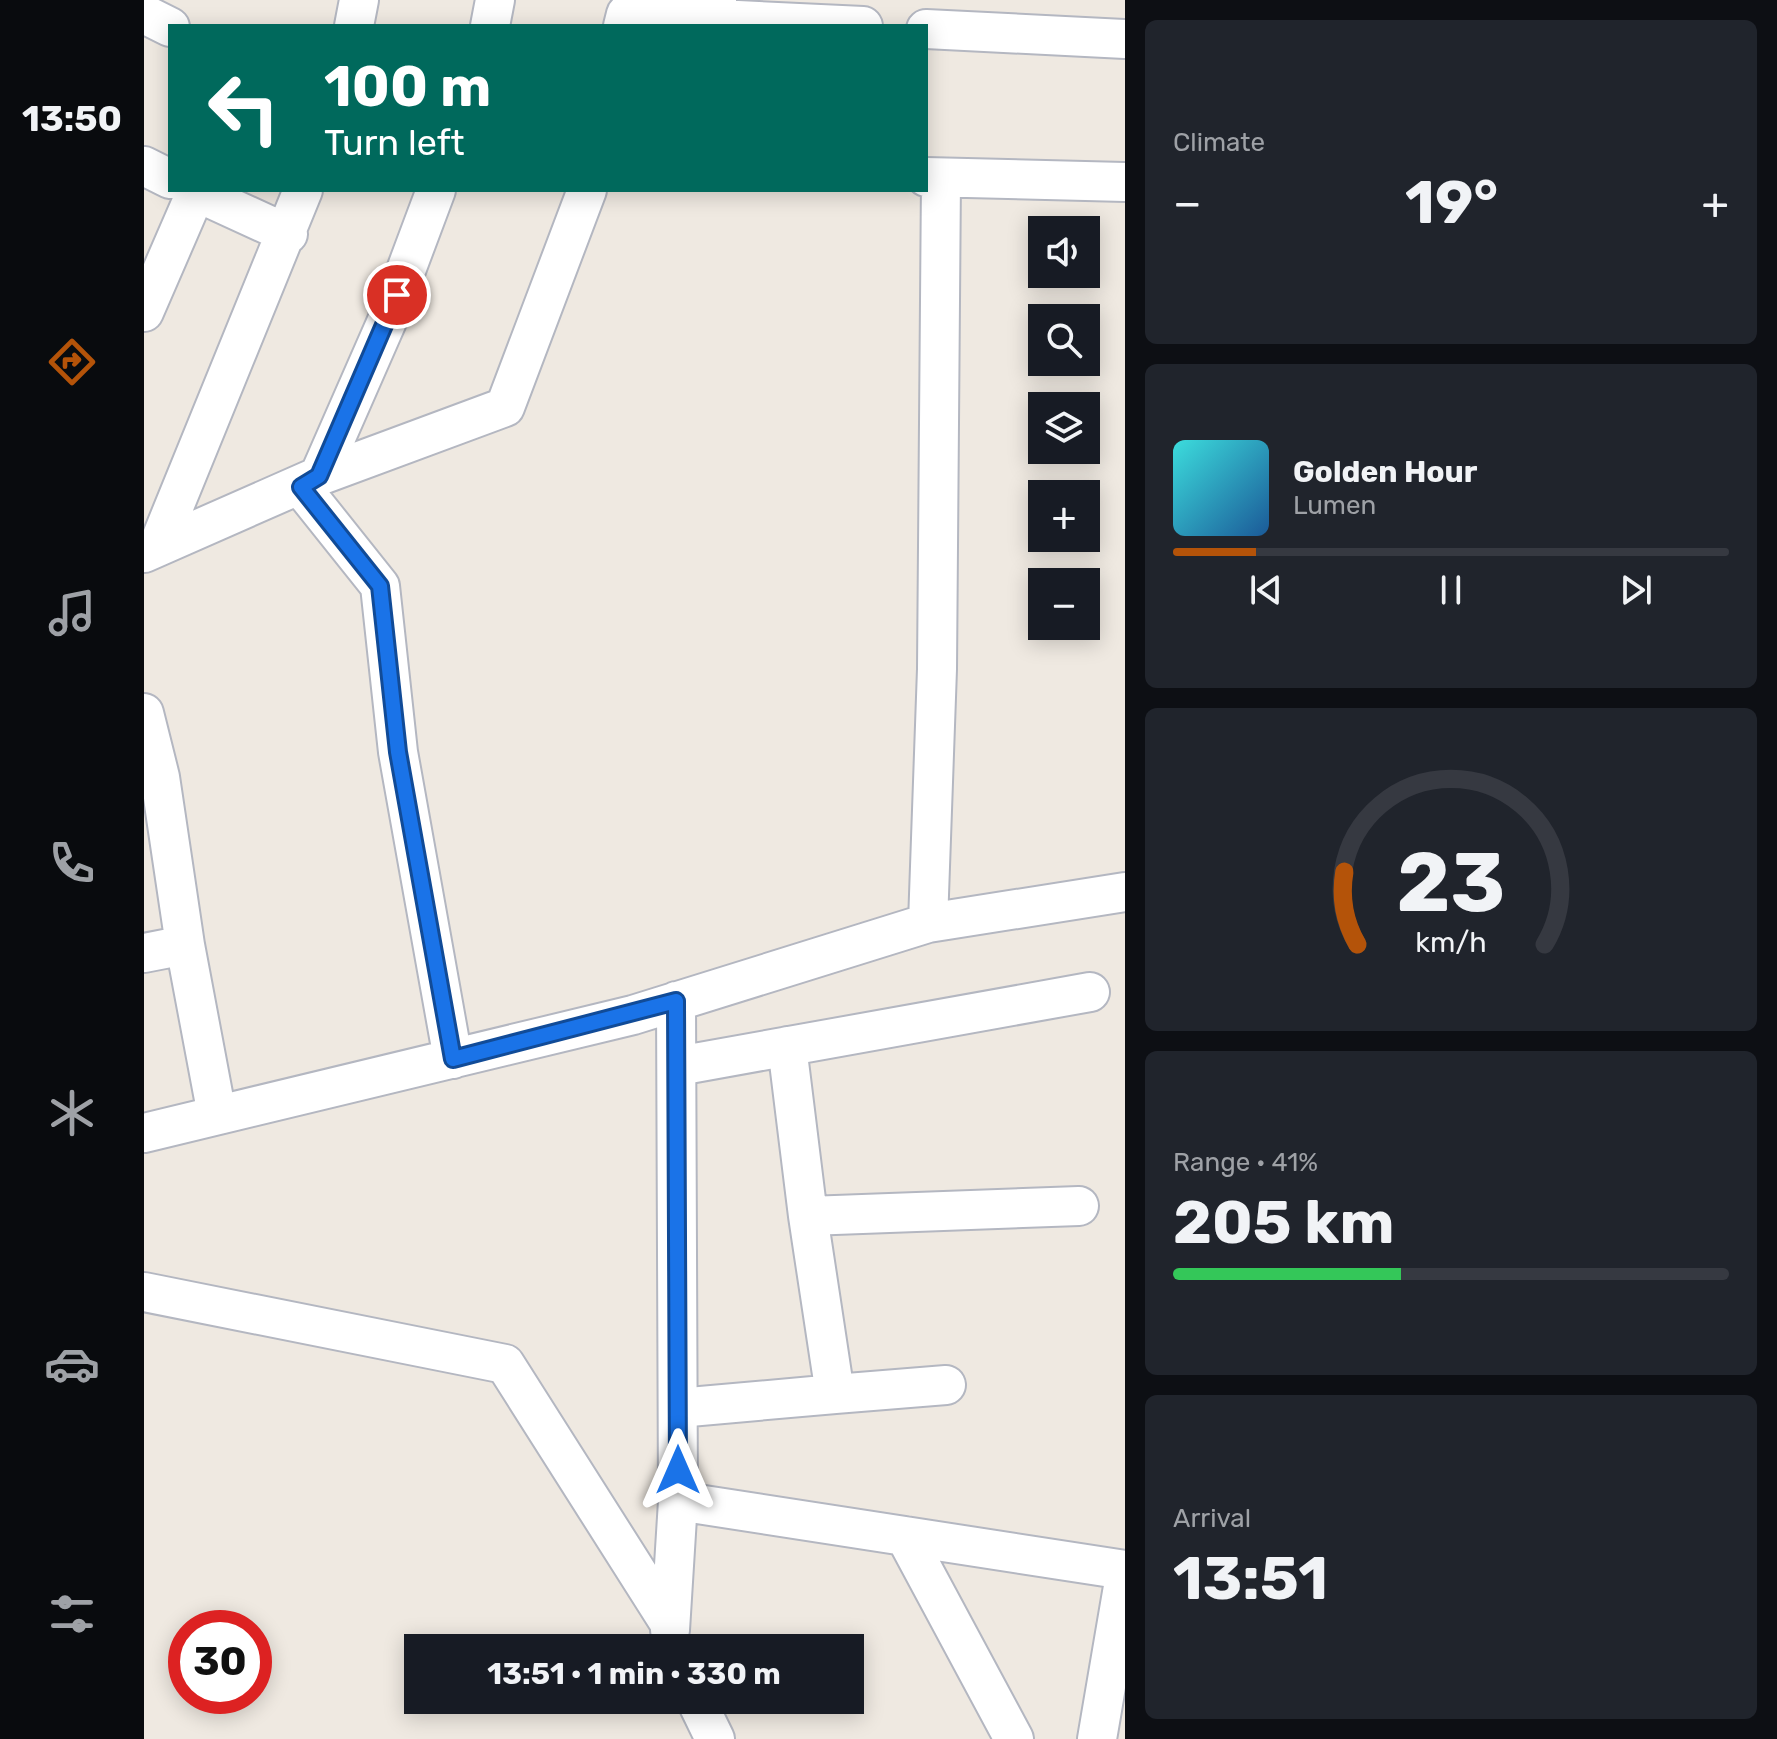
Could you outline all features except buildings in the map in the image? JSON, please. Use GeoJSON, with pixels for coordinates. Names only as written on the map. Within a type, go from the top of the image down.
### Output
{"type":"FeatureCollection","features":[{"type":"Feature","properties":{"kind":"street"},"geometry":{"type":"LineString","coordinates":[[354,24],[359,0]]}},
{"type":"Feature","properties":{"kind":"street"},"geometry":{"type":"LineString","coordinates":[[490,24],[495,0]]}},
{"type":"Feature","properties":{"kind":"street"},"geometry":{"type":"LineString","coordinates":[[144,14],[168,26]]}},
{"type":"Feature","properties":{"kind":"street"},"geometry":{"type":"LineString","coordinates":[[624,24],[626,14],[717,15],[836,24]]}},
{"type":"Feature","properties":{"kind":"street"},"geometry":{"type":"LineString","coordinates":[[928,29],[1125,39]]}},
{"type":"Feature","properties":{"kind":"street"},"geometry":{"type":"LineString","coordinates":[[144,166],[168,178]]}},
{"type":"Feature","properties":{"kind":"street"},"geometry":{"type":"LineString","coordinates":[[928,923],[937,669],[933,177],[1125,182]]}},
{"type":"Feature","properties":{"kind":"street"},"geometry":{"type":"LineString","coordinates":[[144,312],[184,192]]}},
{"type":"Feature","properties":{"kind":"street"},"geometry":{"type":"LineString","coordinates":[[197,192],[288,234]]}},
{"type":"Feature","properties":{"kind":"street"},"geometry":{"type":"LineString","coordinates":[[151,550],[288,234],[302,192]]}},
{"type":"Feature","properties":{"kind":"street"},"geometry":{"type":"LineString","coordinates":[[310,482],[387,321],[435,192]]}},
{"type":"Feature","properties":{"kind":"street"},"geometry":{"type":"LineString","coordinates":[[151,550],[310,482],[505,407],[586,192]]}},
{"type":"Feature","properties":{"kind":"street"},"geometry":{"type":"LineString","coordinates":[[310,482],[380,586],[398,752],[453,1059]]}},
{"type":"Feature","properties":{"kind":"street"},"geometry":{"type":"LineString","coordinates":[[144,713],[160,777],[156,838],[157,949],[217,1115]]}},
{"type":"Feature","properties":{"kind":"street"},"geometry":{"type":"LineString","coordinates":[[144,1133],[453,1059],[676,1001],[928,923],[1125,892]]}},
{"type":"Feature","properties":{"kind":"street"},"geometry":{"type":"LineString","coordinates":[[678,1066],[1090,992]]}},
{"type":"Feature","properties":{"kind":"street"},"geometry":{"type":"LineString","coordinates":[[671,1634],[678,1501],[676,1001]]}},
{"type":"Feature","properties":{"kind":"street"},"geometry":{"type":"LineString","coordinates":[[787,1046],[808,1216],[835,1394]]}},
{"type":"Feature","properties":{"kind":"street"},"geometry":{"type":"LineString","coordinates":[[808,1216],[1079,1206]]}},
{"type":"Feature","properties":{"kind":"street"},"geometry":{"type":"LineString","coordinates":[[144,1292],[505,1364],[670,1634]]}},
{"type":"Feature","properties":{"kind":"street"},"geometry":{"type":"LineString","coordinates":[[678,1408],[946,1385]]}},
{"type":"Feature","properties":{"kind":"street"},"geometry":{"type":"LineString","coordinates":[[678,1501],[1125,1572],[1097,1739]]}},
{"type":"Feature","properties":{"kind":"street"},"geometry":{"type":"LineString","coordinates":[[905,1536],[1014,1739]]}},
{"type":"Feature","properties":{"kind":"street"},"geometry":{"type":"LineString","coordinates":[[703,1714],[715,1739]]}},
{"type":"Feature","properties":{"kind":"route"},"geometry":{"type":"LineString","coordinates":[[397,295],[319,476],[301,487],[380,586],[398,752],[453,1059],[633,1015],[676,1001],[678,1470]]}}]}
